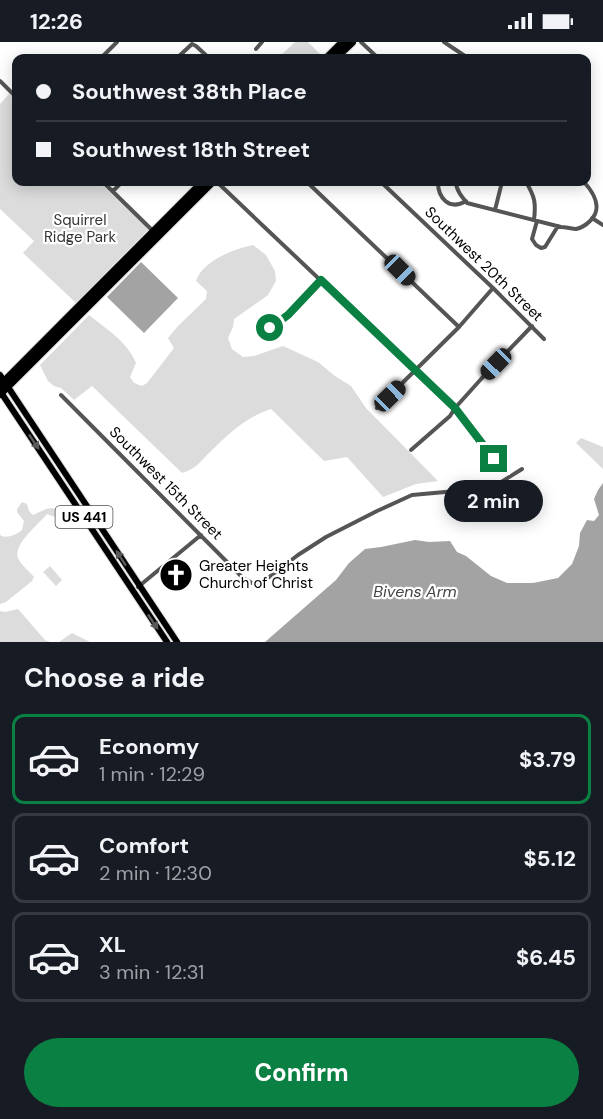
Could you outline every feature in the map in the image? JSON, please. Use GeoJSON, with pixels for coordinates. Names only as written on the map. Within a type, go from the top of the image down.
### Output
{"type":"FeatureCollection","features":[{"type":"Feature","properties":{"kind":"highway"},"geometry":{"type":"LineString","coordinates":[[339,54],[352,42]]}},
{"type":"Feature","properties":{"kind":"highway"},"geometry":{"type":"LineString","coordinates":[[331,54],[342,43]]}},
{"type":"Feature","properties":{"kind":"highway"},"geometry":{"type":"LineString","coordinates":[[156,234],[199,186]]}},
{"type":"Feature","properties":{"kind":"highway"},"geometry":{"type":"LineString","coordinates":[[2,387],[208,186]]}},
{"type":"Feature","properties":{"kind":"main road","name":"US 441"},"geometry":{"type":"LineString","coordinates":[[2,387],[64,472],[177,642]]}},
{"type":"Feature","properties":{"kind":"main road","name":"US 441"},"geometry":{"type":"LineString","coordinates":[[2,387],[56,475],[167,642]]}},
{"type":"Feature","properties":{"kind":"main road"},"geometry":{"type":"LineString","coordinates":[[56,475],[64,472]]}},
{"type":"Feature","properties":{"kind":"main road"},"geometry":{"type":"LineString","coordinates":[[103,546],[110,541]]}},
{"type":"Feature","properties":{"kind":"street"},"geometry":{"type":"LineString","coordinates":[[105,54],[117,42]]}},
{"type":"Feature","properties":{"kind":"street"},"geometry":{"type":"LineString","coordinates":[[256,49],[262,42]]}},
{"type":"Feature","properties":{"kind":"street"},"geometry":{"type":"LineString","coordinates":[[361,42],[374,54]]}},
{"type":"Feature","properties":{"kind":"street"},"geometry":{"type":"LineString","coordinates":[[444,42],[462,54]]}},
{"type":"Feature","properties":{"kind":"street"},"geometry":{"type":"LineString","coordinates":[[181,54],[192,44],[205,54]]}},
{"type":"Feature","properties":{"kind":"street"},"geometry":{"type":"LineString","coordinates":[[0,81],[12,93]]}},
{"type":"Feature","properties":{"kind":"street"},"geometry":{"type":"LineString","coordinates":[[107,186],[156,234]]}},
{"type":"Feature","properties":{"kind":"street"},"geometry":{"type":"LineString","coordinates":[[113,191],[118,186]]}},
{"type":"Feature","properties":{"kind":"street"},"geometry":{"type":"LineString","coordinates":[[221,186],[455,408],[494,459]]}},
{"type":"Feature","properties":{"kind":"street"},"geometry":{"type":"LineString","coordinates":[[311,186],[459,327]]}},
{"type":"Feature","properties":{"kind":"street","name":"Southwest 20th Street"},"geometry":{"type":"LineString","coordinates":[[385,186],[544,339]]}},
{"type":"Feature","properties":{"kind":"street"},"geometry":{"type":"LineString","coordinates":[[438,186],[446,202],[457,205],[466,201]]}},
{"type":"Feature","properties":{"kind":"street"},"geometry":{"type":"LineString","coordinates":[[457,186],[466,201],[481,207],[577,229],[588,223],[594,215],[595,198],[587,186]]}},
{"type":"Feature","properties":{"kind":"street"},"geometry":{"type":"LineString","coordinates":[[495,210],[501,186]]}},
{"type":"Feature","properties":{"kind":"street"},"geometry":{"type":"LineString","coordinates":[[529,186],[536,205],[532,239],[536,245],[541,248],[545,247],[558,226]]}},
{"type":"Feature","properties":{"kind":"street"},"geometry":{"type":"LineString","coordinates":[[594,215],[603,214]]}},
{"type":"Feature","properties":{"kind":"street"},"geometry":{"type":"LineString","coordinates":[[594,215],[603,225]]}},
{"type":"Feature","properties":{"kind":"street"},"geometry":{"type":"LineString","coordinates":[[270,328],[288,315],[321,280]]}},
{"type":"Feature","properties":{"kind":"street"},"geometry":{"type":"LineString","coordinates":[[377,408],[459,327],[493,288]]}},
{"type":"Feature","properties":{"kind":"street"},"geometry":{"type":"LineString","coordinates":[[411,450],[450,416],[532,326]]}},
{"type":"Feature","properties":{"kind":"street","name":"Southwest 15th Street"},"geometry":{"type":"LineString","coordinates":[[61,395],[243,578],[256,584],[270,577],[326,537],[412,495],[478,489],[498,484],[522,469]]}},
{"type":"Feature","properties":{"kind":"street"},"geometry":{"type":"LineString","coordinates":[[133,591],[201,535]]}},
{"type":"Feature","properties":{"kind":"green space"},"geometry":{"type":"Polygon","coordinates":[[[295,42],[308,42],[320,54],[282,54],[295,42]]]}},
{"type":"Feature","properties":{"kind":"green space","name":"Squirrel Ridge Park"},"geometry":{"type":"Polygon","coordinates":[[[9,94],[12,97],[12,186],[103,186],[149,229],[76,303],[23,253],[34,241],[0,209],[0,104],[9,94]]]}},
{"type":"Feature","properties":{"kind":"green space"},"geometry":{"type":"Polygon","coordinates":[[[253,245],[266,255],[275,271],[276,281],[268,295],[234,319],[228,338],[232,349],[243,357],[254,356],[283,346],[318,362],[351,386],[366,408],[438,481],[416,484],[383,497],[347,457],[324,461],[271,409],[237,427],[197,465],[182,473],[92,386],[74,400],[61,388],[48,381],[40,365],[89,315],[115,336],[132,355],[136,363],[130,377],[134,383],[142,386],[147,383],[174,348],[168,338],[206,299],[207,291],[196,281],[199,274],[220,257],[253,245]]]}},
{"type":"Feature","properties":{"kind":"green space"},"geometry":{"type":"Polygon","coordinates":[[[581,438],[603,447],[603,469],[576,443],[581,438]]]}},
{"type":"Feature","properties":{"kind":"green space"},"geometry":{"type":"Polygon","coordinates":[[[22,502],[27,504],[33,515],[51,508],[55,509],[58,514],[55,517],[47,514],[19,547],[18,558],[34,577],[6,602],[0,604],[0,534],[1,536],[15,535],[22,530],[24,521],[17,509],[22,502]]]}},
{"type":"Feature","properties":{"kind":"green space"},"geometry":{"type":"Polygon","coordinates":[[[50,566],[62,580],[56,586],[43,572],[50,566]]]}},
{"type":"Feature","properties":{"kind":"green space"},"geometry":{"type":"Polygon","coordinates":[[[18,609],[45,640],[50,642],[0,642],[0,611],[18,609]]]}},
{"type":"Feature","properties":{"kind":"green space"},"geometry":{"type":"Polygon","coordinates":[[[72,633],[90,642],[59,642],[72,633]]]}},
{"type":"Feature","properties":{"kind":"water"},"geometry":{"type":"Polygon","coordinates":[[[141,262],[178,298],[144,333],[107,297],[141,262]]]}},
{"type":"Feature","properties":{"kind":"water","name":"Bivens Arm"},"geometry":{"type":"Polygon","coordinates":[[[603,483],[603,642],[265,642],[336,580],[349,563],[365,549],[415,540],[450,541],[457,552],[466,556],[491,576],[507,583],[533,583],[558,578],[572,564],[579,546],[580,533],[587,520],[594,521],[599,515],[594,499],[603,483]]]}},
{"type":"Feature","properties":{"kind":"place","name":"Greater Heights Church of Christ"},"geometry":{"type":"Point","coordinates":[176,575]}},
{"type":"Feature","properties":{"kind":"route"},"geometry":{"type":"LineString","coordinates":[[270,328],[288,315],[321,280],[455,408],[494,459]]}}]}
